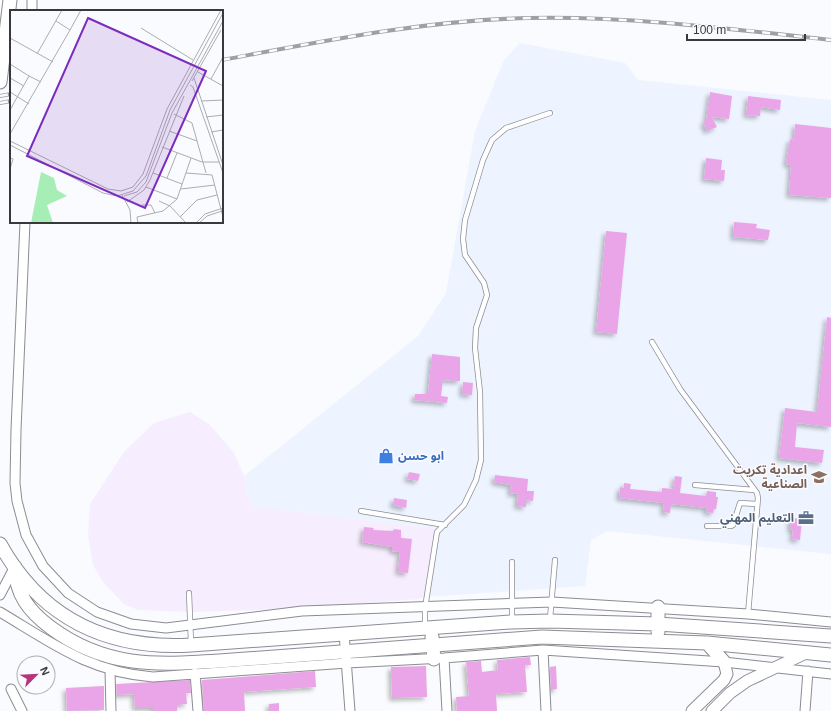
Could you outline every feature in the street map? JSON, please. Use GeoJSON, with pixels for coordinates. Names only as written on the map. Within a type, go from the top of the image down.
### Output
{"type":"FeatureCollection","features":[{"type":"Feature","properties":{"kind":"main road"},"geometry":{"type":"LineString","coordinates":[[0,82],[10,0]]}},
{"type":"Feature","properties":{"kind":"main road"},"geometry":{"type":"LineString","coordinates":[[0,544],[15,567],[32,588],[52,606],[74,621],[92,630],[111,638],[137,644],[164,646],[191,645],[428,627],[550,621],[658,624],[828,636],[826,655],[708,644],[542,637],[432,645],[347,657],[220,667],[134,662],[108,657],[84,648],[53,629],[27,607],[18,588],[15,567]]}},
{"type":"Feature","properties":{"kind":"main road"},"geometry":{"type":"LineString","coordinates":[[658,607],[658,642]]}},
{"type":"Feature","properties":{"kind":"main road"},"geometry":{"type":"LineString","coordinates":[[428,627],[432,645],[439,659]]}},
{"type":"Feature","properties":{"kind":"main road"},"geometry":{"type":"LineString","coordinates":[[218,642],[220,667]]}},
{"type":"Feature","properties":{"kind":"main road"},"geometry":{"type":"LineString","coordinates":[[708,644],[724,662]]}},
{"type":"Feature","properties":{"kind":"street"},"geometry":{"type":"LineString","coordinates":[[25,223],[15,483],[17,501],[26,535],[40,562],[55,580],[82,603],[97,612],[120,621],[148,627],[190,626],[302,611],[425,608],[512,602],[552,602],[658,607],[831,622]]}},
{"type":"Feature","properties":{"kind":"street"},"geometry":{"type":"LineString","coordinates":[[0,595],[15,567]]}},
{"type":"Feature","properties":{"kind":"street"},"geometry":{"type":"LineString","coordinates":[[0,612],[74,656],[110,670],[153,677],[195,674],[220,667]]}},
{"type":"Feature","properties":{"kind":"street"},"geometry":{"type":"LineString","coordinates":[[344,633],[350,711]]}},
{"type":"Feature","properties":{"kind":"street"},"geometry":{"type":"LineString","coordinates":[[347,657],[439,659],[543,650],[724,662],[831,674]]}},
{"type":"Feature","properties":{"kind":"street"},"geometry":{"type":"LineString","coordinates":[[543,650],[546,711]]}},
{"type":"Feature","properties":{"kind":"street"},"geometry":{"type":"LineString","coordinates":[[712,711],[739,687],[756,676],[806,653]]}},
{"type":"Feature","properties":{"kind":"street"},"geometry":{"type":"LineString","coordinates":[[439,659],[448,711]]}},
{"type":"Feature","properties":{"kind":"street"},"geometry":{"type":"LineString","coordinates":[[692,711],[724,680],[727,674],[724,662]]}},
{"type":"Feature","properties":{"kind":"street"},"geometry":{"type":"LineString","coordinates":[[110,670],[111,711]]}},
{"type":"Feature","properties":{"kind":"street"},"geometry":{"type":"LineString","coordinates":[[805,711],[808,671]]}},
{"type":"Feature","properties":{"kind":"street"},"geometry":{"type":"LineString","coordinates":[[195,674],[198,711]]}},
{"type":"Feature","properties":{"kind":"street"},"geometry":{"type":"LineString","coordinates":[[12,689],[22,711]]}},
{"type":"Feature","properties":{"kind":"lane"},"geometry":{"type":"LineString","coordinates":[[428,627],[425,608],[437,532],[464,505],[476,480],[481,460],[480,406],[475,348],[476,328],[487,295],[484,283],[465,255],[463,239],[465,220],[483,160],[492,140],[510,126],[550,114]]}},
{"type":"Feature","properties":{"kind":"lane"},"geometry":{"type":"LineString","coordinates":[[652,342],[680,389],[754,490],[758,498],[748,614]]}},
{"type":"Feature","properties":{"kind":"lane"},"geometry":{"type":"LineString","coordinates":[[695,485],[754,490]]}},
{"type":"Feature","properties":{"kind":"lane"},"geometry":{"type":"LineString","coordinates":[[707,526],[731,526],[733,525],[740,503],[758,504]]}},
{"type":"Feature","properties":{"kind":"lane"},"geometry":{"type":"LineString","coordinates":[[361,511],[445,525]]}},
{"type":"Feature","properties":{"kind":"lane"},"geometry":{"type":"LineString","coordinates":[[550,621],[555,560]]}},
{"type":"Feature","properties":{"kind":"lane"},"geometry":{"type":"LineString","coordinates":[[512,562],[512,622]]}},
{"type":"Feature","properties":{"kind":"lane"},"geometry":{"type":"LineString","coordinates":[[189,593],[191,645]]}},
{"type":"Feature","properties":{"kind":"shaded area"},"geometry":{"type":"Polygon","coordinates":[[[520,43],[625,63],[638,80],[831,100],[831,554],[607,531],[591,540],[585,586],[425,597],[435,529],[253,506],[247,496],[244,476],[418,336],[446,293],[475,131],[504,60],[520,43]]]}},
{"type":"Feature","properties":{"kind":"shaded area"},"geometry":{"type":"Polygon","coordinates":[[[190,412],[210,425],[234,453],[244,476],[247,496],[253,506],[435,529],[425,597],[419,599],[292,609],[192,612],[138,610],[124,604],[103,582],[93,565],[88,536],[90,504],[124,452],[154,423],[190,412]]]}},
{"type":"Feature","properties":{"kind":"building"},"geometry":{"type":"Polygon","coordinates":[[[710,92],[732,96],[729,119],[712,117],[717,127],[707,131],[703,122],[706,121],[710,92]]]}},
{"type":"Feature","properties":{"kind":"building"},"geometry":{"type":"Polygon","coordinates":[[[748,96],[781,100],[780,110],[761,107],[760,116],[746,115],[748,96]]]}},
{"type":"Feature","properties":{"kind":"building"},"geometry":{"type":"Polygon","coordinates":[[[795,124],[831,128],[831,198],[789,195],[791,165],[786,164],[790,139],[794,140],[795,124]]]}},
{"type":"Feature","properties":{"kind":"building"},"geometry":{"type":"Polygon","coordinates":[[[706,158],[722,160],[721,170],[725,170],[724,181],[704,179],[706,158]]]}},
{"type":"Feature","properties":{"kind":"building"},"geometry":{"type":"Polygon","coordinates":[[[734,222],[757,224],[756,228],[770,230],[768,240],[733,237],[734,222]]]}},
{"type":"Feature","properties":{"kind":"building"},"geometry":{"type":"Polygon","coordinates":[[[606,231],[627,233],[617,334],[596,332],[606,231]]]}},
{"type":"Feature","properties":{"kind":"building"},"geometry":{"type":"Polygon","coordinates":[[[827,317],[831,318],[831,427],[797,423],[795,447],[824,450],[822,463],[779,458],[785,408],[817,412],[827,317]]]}},
{"type":"Feature","properties":{"kind":"building"},"geometry":{"type":"Polygon","coordinates":[[[432,354],[460,357],[460,381],[443,380],[441,396],[448,397],[447,403],[414,400],[415,394],[428,394],[432,354]]]}},
{"type":"Feature","properties":{"kind":"building"},"geometry":{"type":"Polygon","coordinates":[[[463,382],[473,383],[472,395],[462,394],[463,382]]]}},
{"type":"Feature","properties":{"kind":"building"},"geometry":{"type":"Polygon","coordinates":[[[409,472],[420,474],[418,481],[407,479],[409,472]]]}},
{"type":"Feature","properties":{"kind":"building"},"geometry":{"type":"Polygon","coordinates":[[[495,475],[528,479],[527,491],[534,491],[533,501],[526,500],[526,507],[517,506],[518,494],[510,493],[511,485],[494,482],[495,475]]]}},
{"type":"Feature","properties":{"kind":"building"},"geometry":{"type":"Polygon","coordinates":[[[675,476],[682,477],[680,493],[706,496],[707,491],[716,492],[716,497],[718,497],[716,509],[714,509],[713,513],[706,512],[707,508],[671,504],[670,513],[663,512],[664,503],[619,498],[620,487],[624,488],[624,483],[631,484],[630,489],[662,492],[662,488],[673,489],[675,476]]]}},
{"type":"Feature","properties":{"kind":"building"},"geometry":{"type":"Polygon","coordinates":[[[394,498],[407,500],[406,508],[393,505],[394,498]]]}},
{"type":"Feature","properties":{"kind":"building"},"geometry":{"type":"Polygon","coordinates":[[[791,518],[802,519],[800,540],[792,539],[793,530],[790,529],[791,518]]]}},
{"type":"Feature","properties":{"kind":"building"},"geometry":{"type":"Polygon","coordinates":[[[364,527],[374,528],[373,530],[401,530],[401,538],[412,539],[408,573],[398,572],[400,552],[392,551],[392,547],[362,542],[364,527]]]}},
{"type":"Feature","properties":{"kind":"building"},"geometry":{"type":"Polygon","coordinates":[[[530,657],[531,665],[525,665],[527,692],[496,694],[497,711],[457,711],[456,697],[469,696],[466,662],[481,661],[482,672],[498,670],[497,660],[530,657]]]}},
{"type":"Feature","properties":{"kind":"building"},"geometry":{"type":"Polygon","coordinates":[[[426,666],[427,697],[392,698],[391,667],[426,666]]]}},
{"type":"Feature","properties":{"kind":"building"},"geometry":{"type":"Polygon","coordinates":[[[556,666],[557,689],[551,690],[550,667],[556,666]]]}},
{"type":"Feature","properties":{"kind":"building"},"geometry":{"type":"Polygon","coordinates":[[[315,671],[316,687],[244,692],[245,711],[204,711],[202,680],[315,671]]]}},
{"type":"Feature","properties":{"kind":"building"},"geometry":{"type":"Polygon","coordinates":[[[190,680],[191,693],[186,693],[187,704],[177,705],[177,711],[153,711],[153,708],[135,708],[134,694],[117,695],[116,684],[190,680]]]}},
{"type":"Feature","properties":{"kind":"building"},"geometry":{"type":"Polygon","coordinates":[[[104,686],[104,710],[67,711],[66,688],[104,686]]]}},
{"type":"Feature","properties":{"kind":"building"},"geometry":{"type":"Polygon","coordinates":[[[279,703],[279,711],[269,711],[269,704],[279,703]]]}},
{"type":"Feature","properties":{"kind":"railway"},"geometry":{"type":"LineString","coordinates":[[223,60],[337,39],[414,27],[530,18],[643,21],[831,40]]}},
{"type":"Feature","properties":{"kind":"railway"},"geometry":{"type":"LineString","coordinates":[[0,96],[10,94]]}},
{"type":"Feature","properties":{"kind":"railway"},"geometry":{"type":"LineString","coordinates":[[0,103],[10,101]]}},
{"type":"Feature","properties":{"kind":"place","name":"ابو حسن"},"geometry":{"type":"Point","coordinates":[386,456]}},
{"type":"Feature","properties":{"kind":"place","name":"اعدادية تكريت الصناعية"},"geometry":{"type":"Point","coordinates":[819,477]}},
{"type":"Feature","properties":{"kind":"place","name":"التعليم المهني"},"geometry":{"type":"Point","coordinates":[806,518]}}]}
